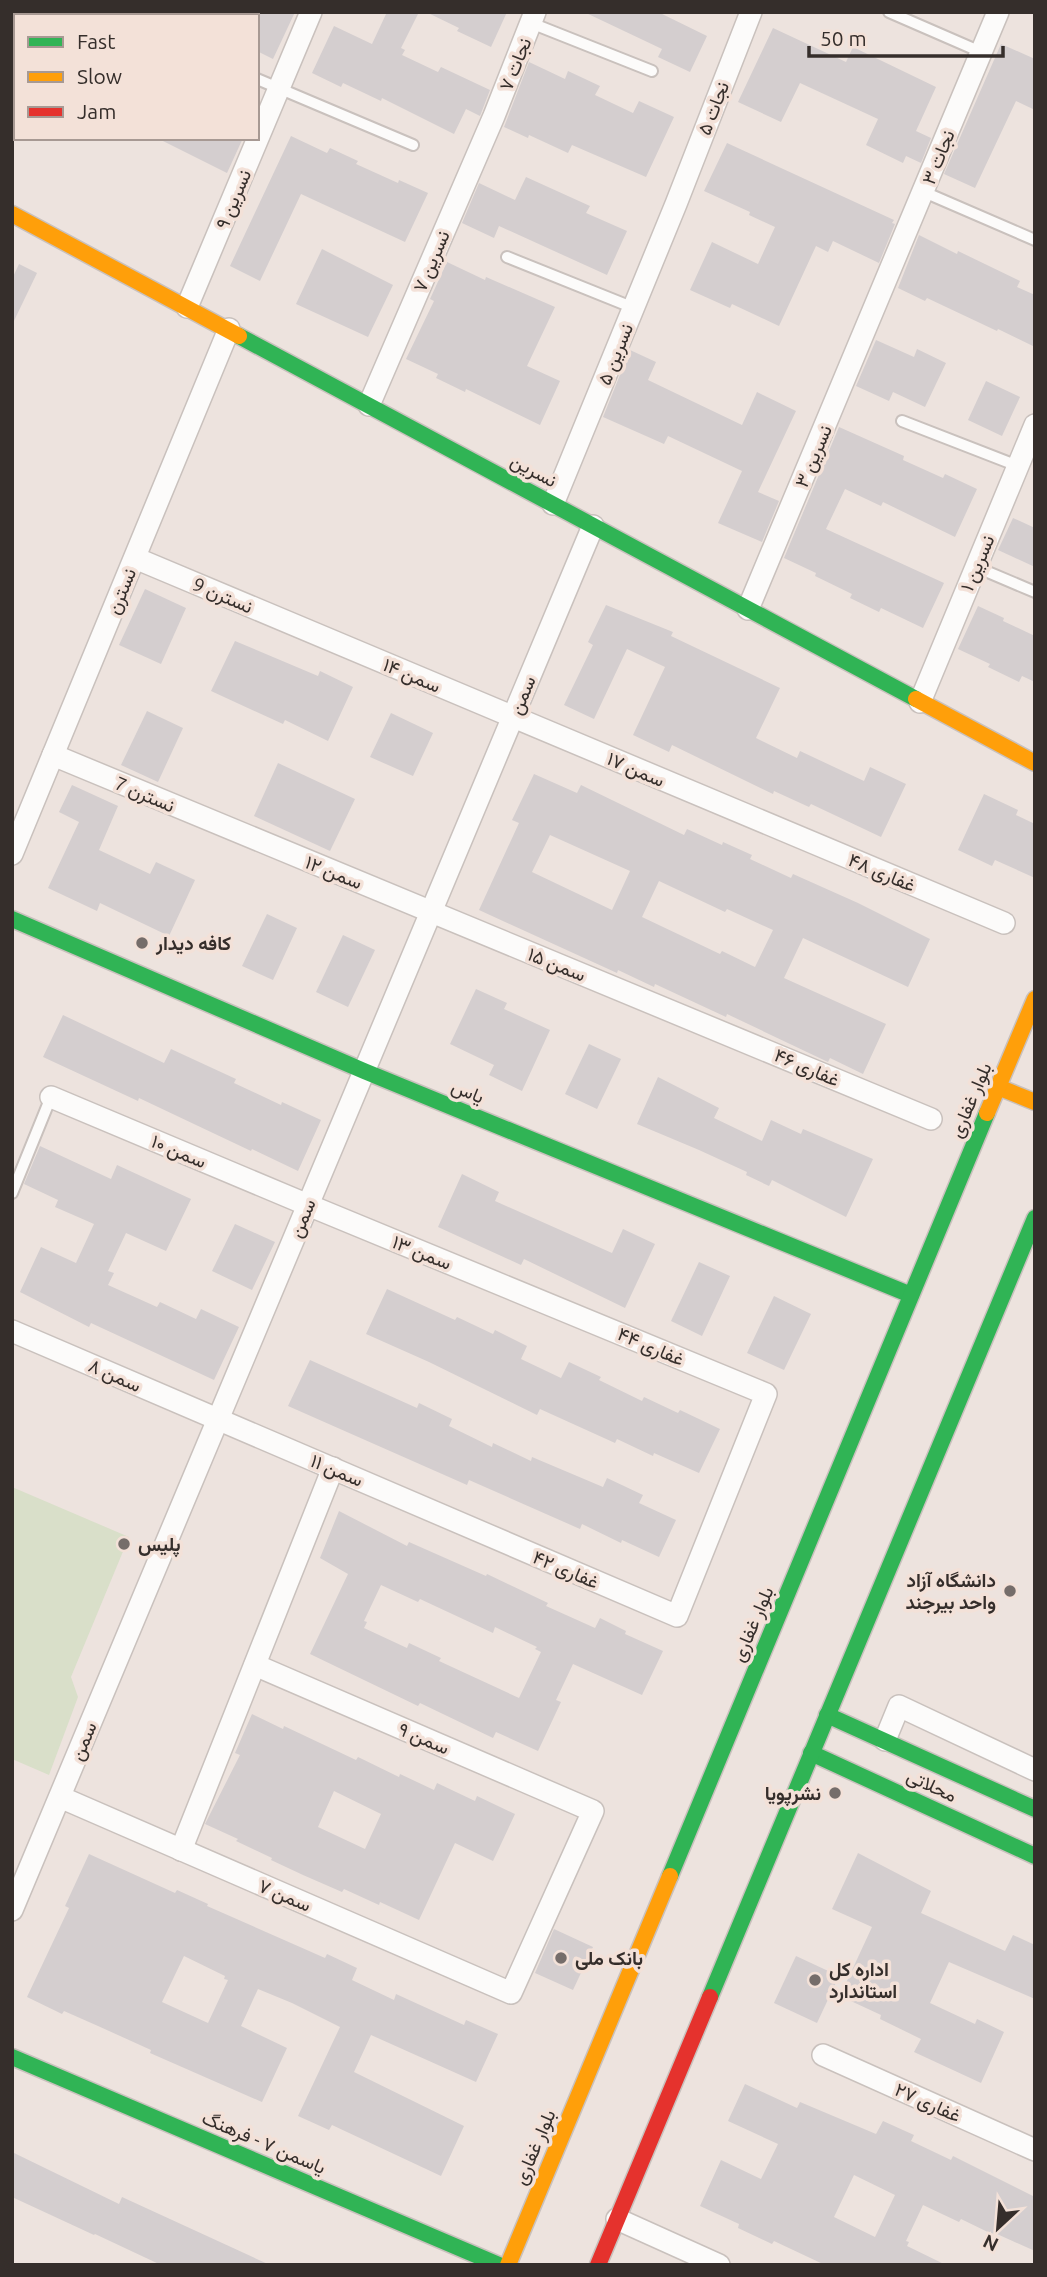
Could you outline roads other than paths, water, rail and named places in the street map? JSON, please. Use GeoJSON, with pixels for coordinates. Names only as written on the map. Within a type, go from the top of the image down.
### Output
{"type":"FeatureCollection","features":[{"type":"Feature","properties":{"kind":"main road","name":"نسرین"},"geometry":{"type":"LineString","coordinates":[[12,214],[1035,763]]}},
{"type":"Feature","properties":{"kind":"main road","name":"یاس"},"geometry":{"type":"LineString","coordinates":[[12,919],[364,1071],[911,1295]]}},
{"type":"Feature","properties":{"kind":"main road","name":"بلوار غفاری"},"geometry":{"type":"LineString","coordinates":[[508,2265],[1035,999]]}},
{"type":"Feature","properties":{"kind":"main road"},"geometry":{"type":"LineString","coordinates":[[998,1087],[1035,1102]]}},
{"type":"Feature","properties":{"kind":"main road"},"geometry":{"type":"LineString","coordinates":[[598,2265],[1035,1218]]}},
{"type":"Feature","properties":{"kind":"main road","name":"محلاتی"},"geometry":{"type":"LineString","coordinates":[[827,1715],[1028,1806]]}},
{"type":"Feature","properties":{"kind":"main road","name":"محلاتی"},"geometry":{"type":"LineString","coordinates":[[811,1753],[1035,1856]]}},
{"type":"Feature","properties":{"kind":"main road","name":"یاسمن ۷ - فرهنگ"},"geometry":{"type":"LineString","coordinates":[[12,2057],[499,2265]]}},
{"type":"Feature","properties":{"kind":"street","name":"نسرین ۹"},"geometry":{"type":"LineString","coordinates":[[259,136],[312,12]]}},
{"type":"Feature","properties":{"kind":"street","name":"نجات ۵"},"geometry":{"type":"LineString","coordinates":[[676,204],[751,12]]}},
{"type":"Feature","properties":{"kind":"street","name":"نجات ۳"},"geometry":{"type":"LineString","coordinates":[[877,302],[998,12]]}},
{"type":"Feature","properties":{"kind":"street","name":"نجات ۷"},"geometry":{"type":"LineString","coordinates":[[494,116],[533,18]]}},
{"type":"Feature","properties":{"kind":"street","name":"نسرین ۷"},"geometry":{"type":"LineString","coordinates":[[369,405],[494,116]]}},
{"type":"Feature","properties":{"kind":"street","name":"نسرین ۹"},"geometry":{"type":"LineString","coordinates":[[187,307],[257,140]]}},
{"type":"Feature","properties":{"kind":"street","name":"نسرین ۵"},"geometry":{"type":"LineString","coordinates":[[553,504],[676,204]]}},
{"type":"Feature","properties":{"kind":"street","name":"نسرین ۳"},"geometry":{"type":"LineString","coordinates":[[748,609],[877,302]]}},
{"type":"Feature","properties":{"kind":"street","name":"نسترن"},"geometry":{"type":"LineString","coordinates":[[12,854],[229,329]]}},
{"type":"Feature","properties":{"kind":"street","name":"نسرین ۱"},"geometry":{"type":"LineString","coordinates":[[920,702],[1035,425]]}},
{"type":"Feature","properties":{"kind":"street","name":"سمن"},"geometry":{"type":"LineString","coordinates":[[12,1910],[593,526]]}},
{"type":"Feature","properties":{"kind":"street","name":"نسترن 9"},"geometry":{"type":"LineString","coordinates":[[135,558],[311,632]]}},
{"type":"Feature","properties":{"kind":"street","name":"سمن ۱۴"},"geometry":{"type":"LineString","coordinates":[[311,632],[512,717]]}},
{"type":"Feature","properties":{"kind":"street","name":"سمن ۱۷"},"geometry":{"type":"LineString","coordinates":[[512,717],[759,820]]}},
{"type":"Feature","properties":{"kind":"street","name":"نسترن 7"},"geometry":{"type":"LineString","coordinates":[[54,755],[237,833]]}},
{"type":"Feature","properties":{"kind":"street","name":"غفاری ۴۸"},"geometry":{"type":"LineString","coordinates":[[759,820],[1004,923]]}},
{"type":"Feature","properties":{"kind":"street","name":"سمن ۱۲"},"geometry":{"type":"LineString","coordinates":[[237,833],[431,912]]}},
{"type":"Feature","properties":{"kind":"street","name":"سمن ۱۵"},"geometry":{"type":"LineString","coordinates":[[431,912],[683,1015]]}},
{"type":"Feature","properties":{"kind":"street","name":"غفاری ۴۶"},"geometry":{"type":"LineString","coordinates":[[683,1015],[931,1119]]}},
{"type":"Feature","properties":{"kind":"street","name":"سمن ۱۰"},"geometry":{"type":"LineString","coordinates":[[51,1097],[308,1206]]}},
{"type":"Feature","properties":{"kind":"street","name":"سمن ۱۳"},"geometry":{"type":"LineString","coordinates":[[308,1206],[537,1299]]}},
{"type":"Feature","properties":{"kind":"street","name":"غفاری ۴۴"},"geometry":{"type":"LineString","coordinates":[[537,1299],[766,1394],[677,1616]]}},
{"type":"Feature","properties":{"kind":"street","name":"سمن ۸"},"geometry":{"type":"LineString","coordinates":[[12,1331],[218,1420]]}},
{"type":"Feature","properties":{"kind":"street","name":"سمن ۱۱"},"geometry":{"type":"LineString","coordinates":[[218,1420],[455,1521]]}},
{"type":"Feature","properties":{"kind":"street"},"geometry":{"type":"LineString","coordinates":[[181,1850],[333,1468]]}},
{"type":"Feature","properties":{"kind":"street","name":"غفاری ۴۲"},"geometry":{"type":"LineString","coordinates":[[455,1521],[677,1616]]}},
{"type":"Feature","properties":{"kind":"street","name":"سمن ۹"},"geometry":{"type":"LineString","coordinates":[[255,1665],[593,1811],[511,1993]]}},
{"type":"Feature","properties":{"kind":"street"},"geometry":{"type":"LineString","coordinates":[[885,1740],[899,1706],[1034,1770],[1028,1806]]}},
{"type":"Feature","properties":{"kind":"street","name":"سمن ۷"},"geometry":{"type":"LineString","coordinates":[[60,1797],[511,1993]]}},
{"type":"Feature","properties":{"kind":"street","name":"غفاری ۲۷"},"geometry":{"type":"LineString","coordinates":[[822,2055],[1034,2150]]}},
{"type":"Feature","properties":{"kind":"street"},"geometry":{"type":"LineString","coordinates":[[617,2219],[719,2265]]}},
{"type":"Feature","properties":{"kind":"lane"},"geometry":{"type":"LineString","coordinates":[[889,12],[981,52]]}},
{"type":"Feature","properties":{"kind":"lane"},"geometry":{"type":"LineString","coordinates":[[533,18],[652,71]]}},
{"type":"Feature","properties":{"kind":"lane"},"geometry":{"type":"LineString","coordinates":[[259,80],[413,145]]}},
{"type":"Feature","properties":{"kind":"lane"},"geometry":{"type":"LineString","coordinates":[[924,191],[1035,240]]}},
{"type":"Feature","properties":{"kind":"lane"},"geometry":{"type":"LineString","coordinates":[[507,257],[634,308]]}},
{"type":"Feature","properties":{"kind":"lane"},"geometry":{"type":"LineString","coordinates":[[902,421],[1018,466]]}},
{"type":"Feature","properties":{"kind":"lane"},"geometry":{"type":"LineString","coordinates":[[976,567],[1035,592]]}},
{"type":"Feature","properties":{"kind":"lane"},"geometry":{"type":"LineString","coordinates":[[12,1193],[51,1097]]}},
{"type":"Feature","properties":{"kind":"place","name":"کافه دیدار"},"geometry":{"type":"Point","coordinates":[142,943]}},
{"type":"Feature","properties":{"kind":"place","name":"پلیس"},"geometry":{"type":"Point","coordinates":[124,1544]}},
{"type":"Feature","properties":{"kind":"place","name":"دانشگاه آزاد واحد بیرجند"},"geometry":{"type":"Point","coordinates":[1010,1591]}},
{"type":"Feature","properties":{"kind":"place","name":"نشرپویا"},"geometry":{"type":"Point","coordinates":[835,1793]}},
{"type":"Feature","properties":{"kind":"place","name":"بانک ملی"},"geometry":{"type":"Point","coordinates":[561,1958]}},
{"type":"Feature","properties":{"kind":"place","name":"اداره کل استاندارد"},"geometry":{"type":"Point","coordinates":[815,1980]}}]}
